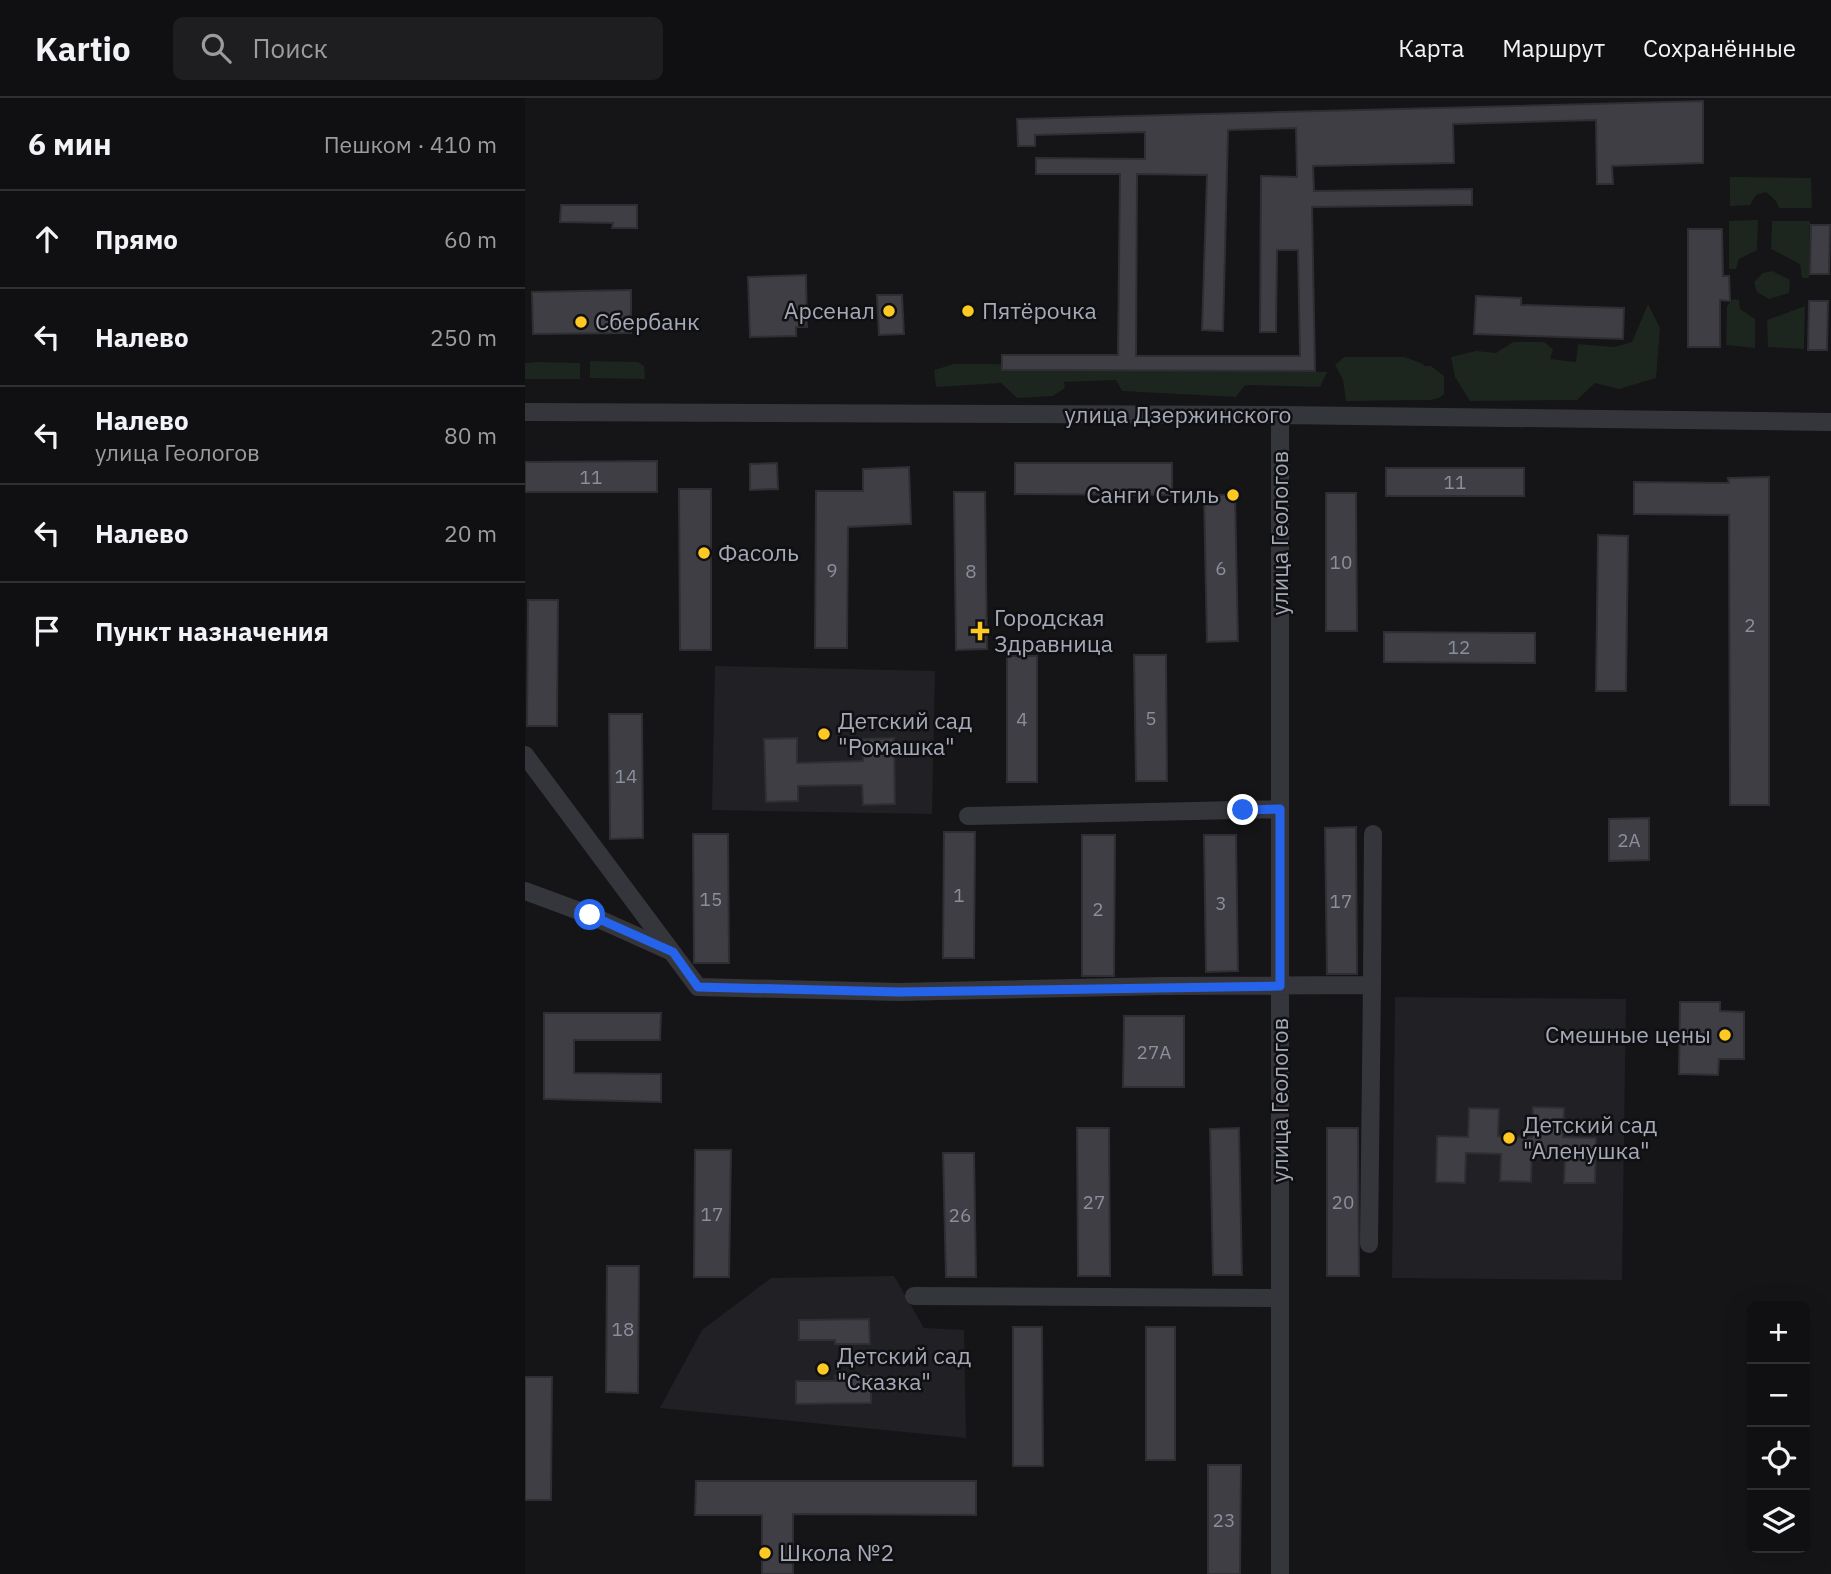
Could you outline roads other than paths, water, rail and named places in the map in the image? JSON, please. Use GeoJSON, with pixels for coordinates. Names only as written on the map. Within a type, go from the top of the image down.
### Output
{"type":"FeatureCollection","features":[{"type":"Feature","properties":{"kind":"street","name":"улица Дзержинского"},"geometry":{"type":"LineString","coordinates":[[525,412],[1280,415],[1831,422]]}},
{"type":"Feature","properties":{"kind":"street","name":"улица Геологов"},"geometry":{"type":"LineString","coordinates":[[1280,415],[1280,1574]]}},
{"type":"Feature","properties":{"kind":"street"},"geometry":{"type":"LineString","coordinates":[[525,755],[698,987],[899,992],[1372,985]]}},
{"type":"Feature","properties":{"kind":"street"},"geometry":{"type":"LineString","coordinates":[[968,816],[1280,809]]}},
{"type":"Feature","properties":{"kind":"street"},"geometry":{"type":"LineString","coordinates":[[1369,1244],[1373,834]]}},
{"type":"Feature","properties":{"kind":"street"},"geometry":{"type":"LineString","coordinates":[[525,891],[590,915],[673,952]]}},
{"type":"Feature","properties":{"kind":"street"},"geometry":{"type":"LineString","coordinates":[[914,1296],[1280,1298]]}},
{"type":"Feature","properties":{"kind":"place","name":"Арсенал"},"geometry":{"type":"Point","coordinates":[889,311]}},
{"type":"Feature","properties":{"kind":"place","name":"Пятёрочка"},"geometry":{"type":"Point","coordinates":[968,311]}},
{"type":"Feature","properties":{"kind":"place","name":"Сбербанк"},"geometry":{"type":"Point","coordinates":[581,322]}},
{"type":"Feature","properties":{"kind":"place","name":"Санги Стиль"},"geometry":{"type":"Point","coordinates":[1233,495]}},
{"type":"Feature","properties":{"kind":"place","name":"Фасоль"},"geometry":{"type":"Point","coordinates":[704,553]}},
{"type":"Feature","properties":{"kind":"place","name":"Городская Здравница"},"geometry":{"type":"Point","coordinates":[980,631]}},
{"type":"Feature","properties":{"kind":"place","name":"Детский сад \"Ромашка\""},"geometry":{"type":"Point","coordinates":[824,734]}},
{"type":"Feature","properties":{"kind":"place","name":"Смешные цены"},"geometry":{"type":"Point","coordinates":[1725,1035]}},
{"type":"Feature","properties":{"kind":"place","name":"Детский сад \"Аленушка\""},"geometry":{"type":"Point","coordinates":[1509,1138]}},
{"type":"Feature","properties":{"kind":"place","name":"Детский сад \"Сказка\""},"geometry":{"type":"Point","coordinates":[823,1369]}},
{"type":"Feature","properties":{"kind":"place","name":"Школа №2"},"geometry":{"type":"Point","coordinates":[765,1553]}}]}
